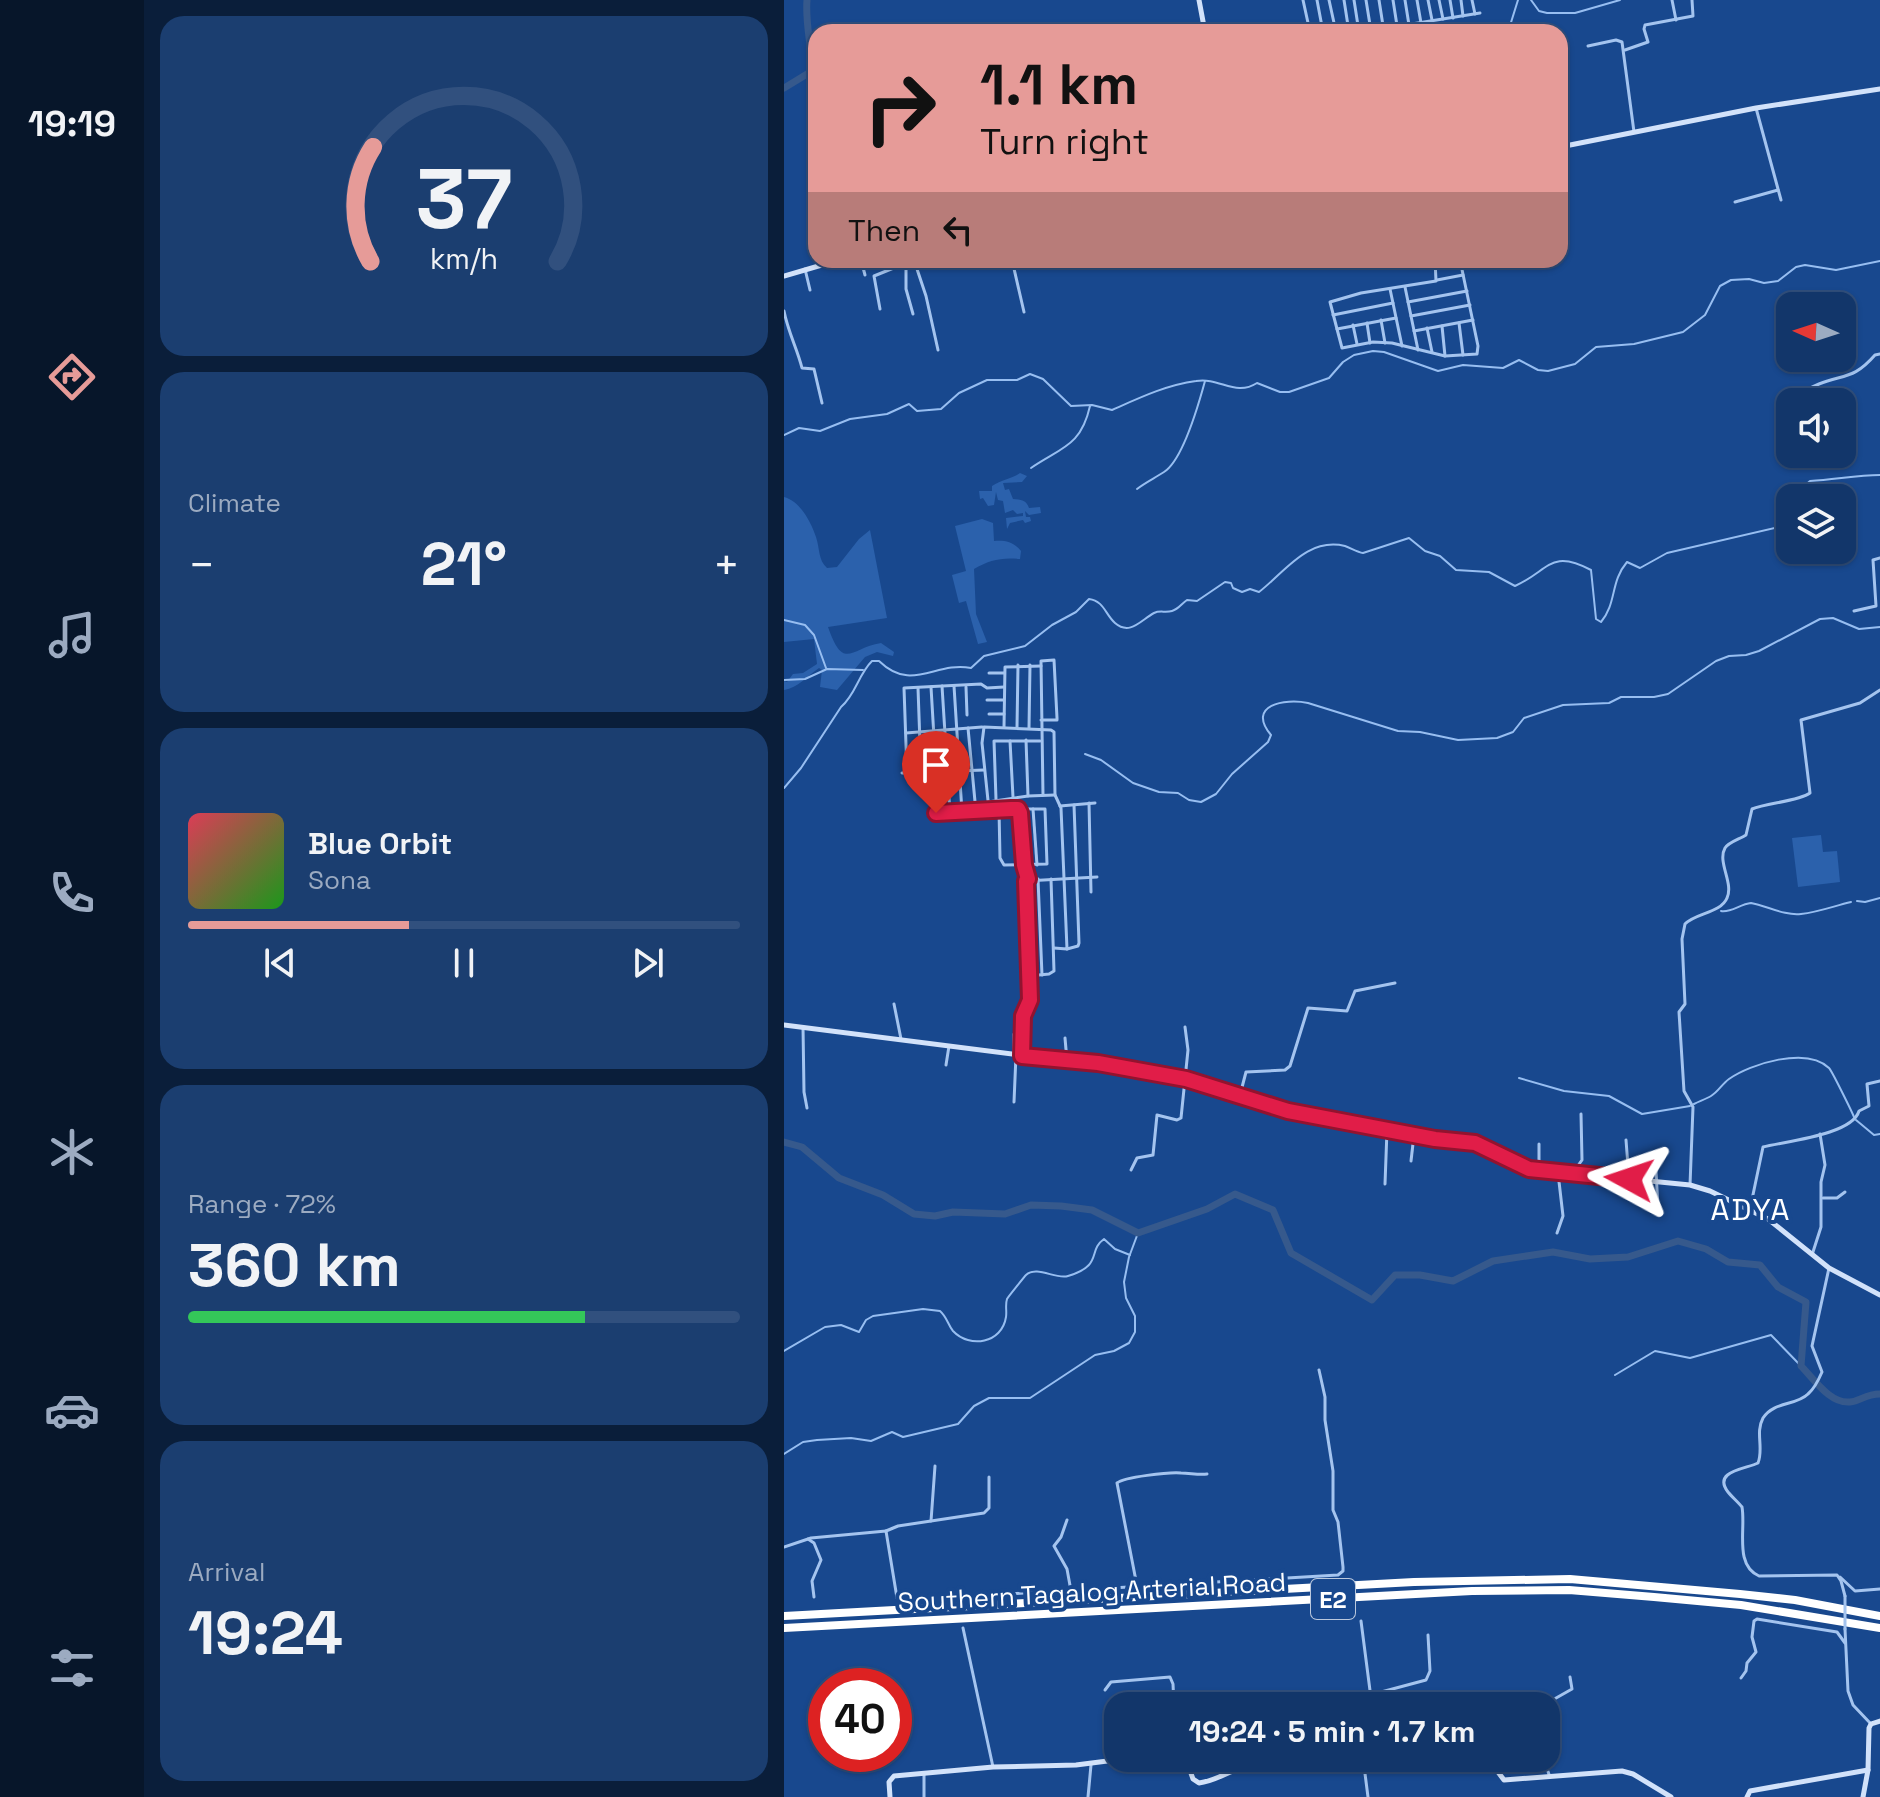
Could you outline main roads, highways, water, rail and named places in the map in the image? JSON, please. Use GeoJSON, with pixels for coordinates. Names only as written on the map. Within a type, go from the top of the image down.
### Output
{"type":"FeatureCollection","features":[{"type":"Feature","properties":{"kind":"highway","name":"Southern Tagalog Arterial Road"},"geometry":{"type":"LineString","coordinates":[[784,1616],[1414,1582],[1570,1579],[1767,1597],[1880,1616]]}},
{"type":"Feature","properties":{"kind":"highway","name":"Southern Tagalog Arterial Road"},"geometry":{"type":"LineString","coordinates":[[784,1628],[1472,1591],[1569,1590],[1741,1605],[1880,1628]]}},
{"type":"Feature","properties":{"kind":"waterway"},"geometry":{"type":"LineString","coordinates":[[807,0],[808,27]]}},
{"type":"Feature","properties":{"kind":"waterway"},"geometry":{"type":"LineString","coordinates":[[1510,24],[1518,0]]}},
{"type":"Feature","properties":{"kind":"waterway"},"geometry":{"type":"LineString","coordinates":[[1531,0],[1539,11],[1547,13],[1575,13],[1620,0]]}},
{"type":"Feature","properties":{"kind":"waterway"},"geometry":{"type":"LineString","coordinates":[[784,88],[808,73]]}},
{"type":"Feature","properties":{"kind":"waterway"},"geometry":{"type":"LineString","coordinates":[[784,435],[799,428],[820,431],[850,419],[887,414],[909,404],[917,411],[941,409],[959,393],[987,380],[1017,380],[1030,374],[1043,379],[1071,406],[1092,405],[1112,410],[1163,389],[1196,381],[1242,388],[1257,383],[1280,392],[1289,392],[1329,378],[1354,355],[1373,351],[1438,371],[1463,365],[1503,368],[1519,360],[1538,370],[1548,371],[1575,364],[1596,347],[1634,344],[1683,332],[1705,315],[1720,286],[1731,280],[1749,279],[1764,283],[1778,281],[1796,267],[1805,265],[1836,270],[1880,261]]}},
{"type":"Feature","properties":{"kind":"waterway"},"geometry":{"type":"LineString","coordinates":[[1137,489],[1164,472],[1178,456],[1205,381]]}},
{"type":"Feature","properties":{"kind":"waterway"},"geometry":{"type":"LineString","coordinates":[[1031,468],[1076,438],[1090,406]]}},
{"type":"Feature","properties":{"kind":"waterway"},"geometry":{"type":"LineString","coordinates":[[1807,484],[1810,481],[1880,475]]}},
{"type":"Feature","properties":{"kind":"waterway"},"geometry":{"type":"LineString","coordinates":[[784,788],[801,768],[872,661],[879,661],[902,675],[924,674],[946,668],[971,668],[984,656],[1025,646],[1052,625],[1076,612],[1089,599],[1101,605],[1120,627],[1126,628],[1154,613],[1174,610],[1187,600],[1197,601],[1225,582],[1242,592],[1250,589],[1259,592],[1298,558],[1319,547],[1345,546],[1363,553],[1409,538],[1425,551],[1440,556],[1456,570],[1489,572],[1515,586],[1558,561],[1591,570],[1596,619],[1601,622],[1627,562],[1640,568],[1667,553],[1776,528]]}},
{"type":"Feature","properties":{"kind":"waterway"},"geometry":{"type":"LineString","coordinates":[[1085,754],[1101,760],[1133,783],[1159,792],[1178,793],[1189,800],[1201,802],[1216,794],[1232,774],[1268,742],[1271,735],[1263,717],[1266,710],[1280,703],[1308,703],[1398,731],[1458,740],[1497,738],[1513,732],[1524,718],[1563,705],[1609,703],[1621,697],[1668,694],[1716,661],[1759,651],[1820,619],[1833,618],[1859,629],[1880,627]]}},
{"type":"Feature","properties":{"kind":"waterway"},"geometry":{"type":"LineString","coordinates":[[784,620],[805,625],[814,635],[826,668]]}},
{"type":"Feature","properties":{"kind":"waterway"},"geometry":{"type":"LineString","coordinates":[[784,680],[805,679],[827,669],[863,670]]}},
{"type":"Feature","properties":{"kind":"waterway"},"geometry":{"type":"LineString","coordinates":[[1857,901],[1880,898]]}},
{"type":"Feature","properties":{"kind":"waterway"},"geometry":{"type":"LineString","coordinates":[[1721,911],[1751,903],[1801,914],[1851,902]]}},
{"type":"Feature","properties":{"kind":"waterway"},"geometry":{"type":"LineString","coordinates":[[1694,1104],[1711,1096],[1729,1079],[1750,1068],[1779,1060],[1807,1058],[1829,1068],[1854,1117]]}},
{"type":"Feature","properties":{"kind":"waterway"},"geometry":{"type":"LineString","coordinates":[[1519,1078],[1564,1091],[1609,1096],[1642,1114],[1690,1106]]}},
{"type":"Feature","properties":{"kind":"waterway"},"geometry":{"type":"LineString","coordinates":[[1856,1120],[1874,1135],[1880,1134]]}},
{"type":"Feature","properties":{"kind":"waterway"},"geometry":{"type":"LineString","coordinates":[[784,1142],[802,1147],[839,1178],[883,1195],[914,1214],[1005,1214],[1031,1205],[1061,1206],[1092,1210],[1138,1233],[1207,1209],[1235,1194],[1273,1210],[1291,1253],[1372,1300],[1395,1275],[1420,1275],[1453,1281],[1493,1261],[1553,1252],[1590,1259],[1628,1257],[1678,1241],[1706,1249],[1728,1262],[1760,1265],[1778,1287],[1806,1302],[1801,1366],[1829,1395],[1850,1402],[1880,1394]]}},
{"type":"Feature","properties":{"kind":"waterway"},"geometry":{"type":"LineString","coordinates":[[784,1454],[803,1442],[851,1438],[871,1441],[892,1432],[903,1437],[958,1424],[974,1406],[989,1398],[1030,1398],[1095,1355],[1114,1351],[1129,1343],[1135,1332],[1135,1316],[1126,1298],[1124,1282],[1138,1233]]}},
{"type":"Feature","properties":{"kind":"waterway"},"geometry":{"type":"LineString","coordinates":[[784,1351],[825,1327],[841,1325],[859,1332],[866,1320],[873,1316],[923,1309],[940,1311],[960,1337],[976,1341],[992,1338],[1003,1326],[1007,1299],[1030,1272],[1063,1277],[1079,1272],[1091,1263],[1096,1248],[1104,1239],[1115,1249],[1130,1255]]}},
{"type":"Feature","properties":{"kind":"waterway"},"geometry":{"type":"LineString","coordinates":[[1615,1375],[1655,1351],[1690,1358],[1771,1335],[1801,1366]]}},
{"type":"Feature","properties":{"kind":"district","name":"ADYA"},"geometry":{"type":"Point","coordinates":[1751,1209]}}]}
